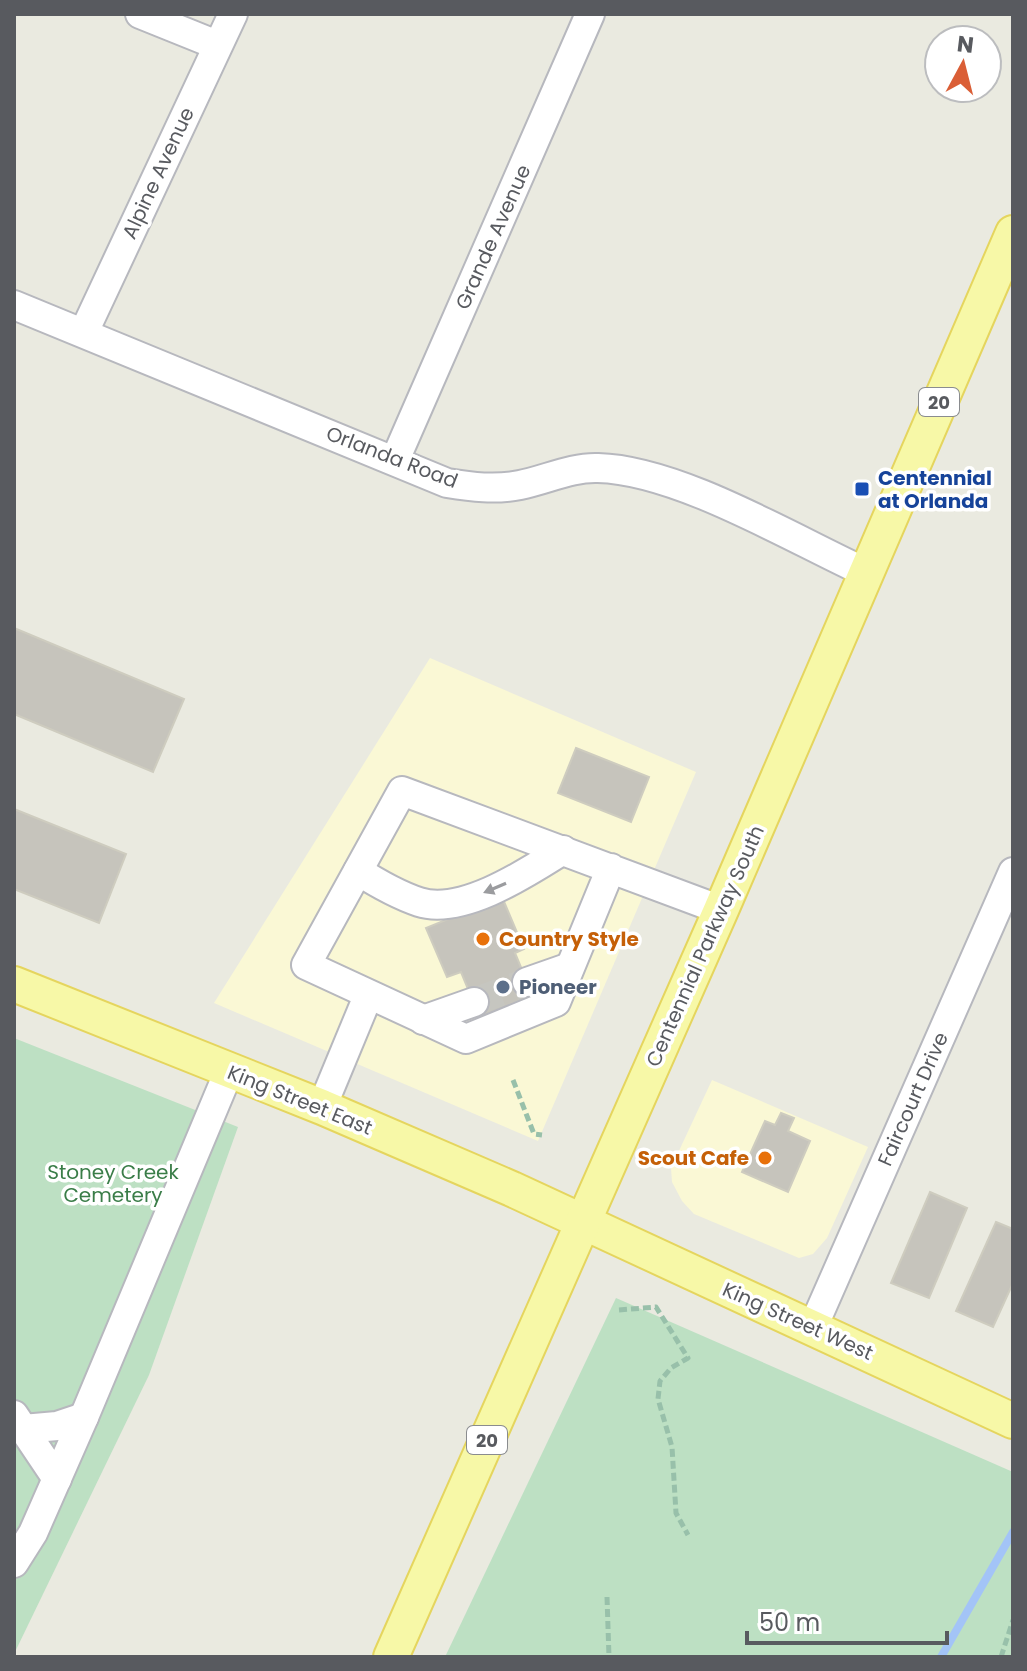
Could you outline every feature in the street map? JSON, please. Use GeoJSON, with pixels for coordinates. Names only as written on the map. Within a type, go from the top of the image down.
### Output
{"type":"FeatureCollection","features":[{"type":"Feature","properties":{"kind":"main road","name":"Centennial Parkway South"},"geometry":{"type":"LineString","coordinates":[[391,1657],[721,910],[1013,233]]}},
{"type":"Feature","properties":{"kind":"main road","name":"King Street East"},"geometry":{"type":"LineString","coordinates":[[14,984],[322,1107],[583,1223]]}},
{"type":"Feature","properties":{"kind":"main road","name":"King Street West"},"geometry":{"type":"LineString","coordinates":[[583,1223],[1013,1421]]}},
{"type":"Feature","properties":{"kind":"street"},"geometry":{"type":"LineString","coordinates":[[140,14],[217,45]]}},
{"type":"Feature","properties":{"kind":"street","name":"Alpine Avenue"},"geometry":{"type":"LineString","coordinates":[[84,332],[233,14]]}},
{"type":"Feature","properties":{"kind":"street","name":"Grande Avenue"},"geometry":{"type":"LineString","coordinates":[[395,460],[590,14]]}},
{"type":"Feature","properties":{"kind":"street","name":"Orlanda Road"},"geometry":{"type":"LineString","coordinates":[[14,305],[447,483],[486,489],[521,485],[593,467],[646,474],[865,572]]}},
{"type":"Feature","properties":{"kind":"street"},"geometry":{"type":"LineString","coordinates":[[611,868],[567,968],[556,1002],[466,1039],[306,965],[402,791],[563,850],[611,868],[721,910]]}},
{"type":"Feature","properties":{"kind":"street"},"geometry":{"type":"LineString","coordinates":[[358,871],[421,903],[440,905],[490,890],[563,850]]}},
{"type":"Feature","properties":{"kind":"street","name":"Faircourt Drive"},"geometry":{"type":"LineString","coordinates":[[813,1327],[1013,872]]}},
{"type":"Feature","properties":{"kind":"street"},"geometry":{"type":"LineString","coordinates":[[527,982],[567,968]]}},
{"type":"Feature","properties":{"kind":"street"},"geometry":{"type":"LineString","coordinates":[[322,1107],[368,996]]}},
{"type":"Feature","properties":{"kind":"street"},"geometry":{"type":"LineString","coordinates":[[423,1020],[474,1002]]}},
{"type":"Feature","properties":{"kind":"street"},"geometry":{"type":"LineString","coordinates":[[14,1563],[33,1533],[57,1479],[229,1071]]}},
{"type":"Feature","properties":{"kind":"street"},"geometry":{"type":"LineString","coordinates":[[19,1422],[57,1426],[84,1417]]}},
{"type":"Feature","properties":{"kind":"street"},"geometry":{"type":"LineString","coordinates":[[19,1422],[57,1479]]}},
{"type":"Feature","properties":{"kind":"path"},"geometry":{"type":"LineString","coordinates":[[513,1080],[534,1134],[542,1135]]}},
{"type":"Feature","properties":{"kind":"path"},"geometry":{"type":"LineString","coordinates":[[619,1310],[656,1307],[688,1358],[671,1368],[660,1381],[658,1399],[672,1447],[676,1513],[688,1535]]}},
{"type":"Feature","properties":{"kind":"path"},"geometry":{"type":"LineString","coordinates":[[607,1597],[609,1657]]}},
{"type":"Feature","properties":{"kind":"path"},"geometry":{"type":"LineString","coordinates":[[1001,1657],[1013,1620]]}},
{"type":"Feature","properties":{"kind":"shaded area"},"geometry":{"type":"Polygon","coordinates":[[[430,658],[696,772],[538,1141],[214,1003],[430,658]]]}},
{"type":"Feature","properties":{"kind":"shaded area"},"geometry":{"type":"Polygon","coordinates":[[[712,1080],[868,1147],[827,1238],[813,1254],[799,1258],[694,1214],[682,1201],[672,1182],[671,1168],[712,1080]]]}},
{"type":"Feature","properties":{"kind":"green space","name":"Stoney Creek Cemetery"},"geometry":{"type":"Polygon","coordinates":[[[14,1038],[238,1127],[149,1375],[14,1654],[14,1038]]]}},
{"type":"Feature","properties":{"kind":"green space"},"geometry":{"type":"Polygon","coordinates":[[[616,1298],[1013,1472],[1013,1657],[445,1657],[616,1298]]]}},
{"type":"Feature","properties":{"kind":"building"},"geometry":{"type":"Polygon","coordinates":[[[14,628],[184,699],[153,772],[14,714],[14,628]]]}},
{"type":"Feature","properties":{"kind":"building"},"geometry":{"type":"Polygon","coordinates":[[[576,748],[649,777],[631,822],[558,793],[576,748]]]}},
{"type":"Feature","properties":{"kind":"building"},"geometry":{"type":"Polygon","coordinates":[[[14,809],[126,854],[99,923],[14,889],[14,809]]]}},
{"type":"Feature","properties":{"kind":"building"},"geometry":{"type":"Polygon","coordinates":[[[502,897],[524,949],[515,953],[535,1001],[482,1023],[461,972],[447,977],[426,928],[502,897]]]}},
{"type":"Feature","properties":{"kind":"building"},"geometry":{"type":"Polygon","coordinates":[[[781,1113],[794,1118],[788,1131],[810,1141],[788,1192],[742,1172],[765,1121],[775,1125],[781,1113]]]}},
{"type":"Feature","properties":{"kind":"building"},"geometry":{"type":"Polygon","coordinates":[[[930,1192],[967,1208],[929,1298],[891,1283],[930,1192]]]}},
{"type":"Feature","properties":{"kind":"building"},"geometry":{"type":"Polygon","coordinates":[[[996,1222],[1013,1229],[1013,1283],[993,1327],[956,1311],[996,1222]]]}},
{"type":"Feature","properties":{"kind":"waterway"},"geometry":{"type":"LineString","coordinates":[[941,1657],[1013,1532]]}},
{"type":"Feature","properties":{"kind":"tunnel"},"geometry":{"type":"LineString","coordinates":[[474,1002],[527,982]]}},
{"type":"Feature","properties":{"kind":"place","name":"Centennial at Orlanda"},"geometry":{"type":"Point","coordinates":[862,489]}},
{"type":"Feature","properties":{"kind":"place","name":"Country Style"},"geometry":{"type":"Point","coordinates":[483,939]}},
{"type":"Feature","properties":{"kind":"place","name":"Pioneer"},"geometry":{"type":"Point","coordinates":[503,987]}},
{"type":"Feature","properties":{"kind":"place","name":"Scout Cafe"},"geometry":{"type":"Point","coordinates":[765,1158]}}]}
